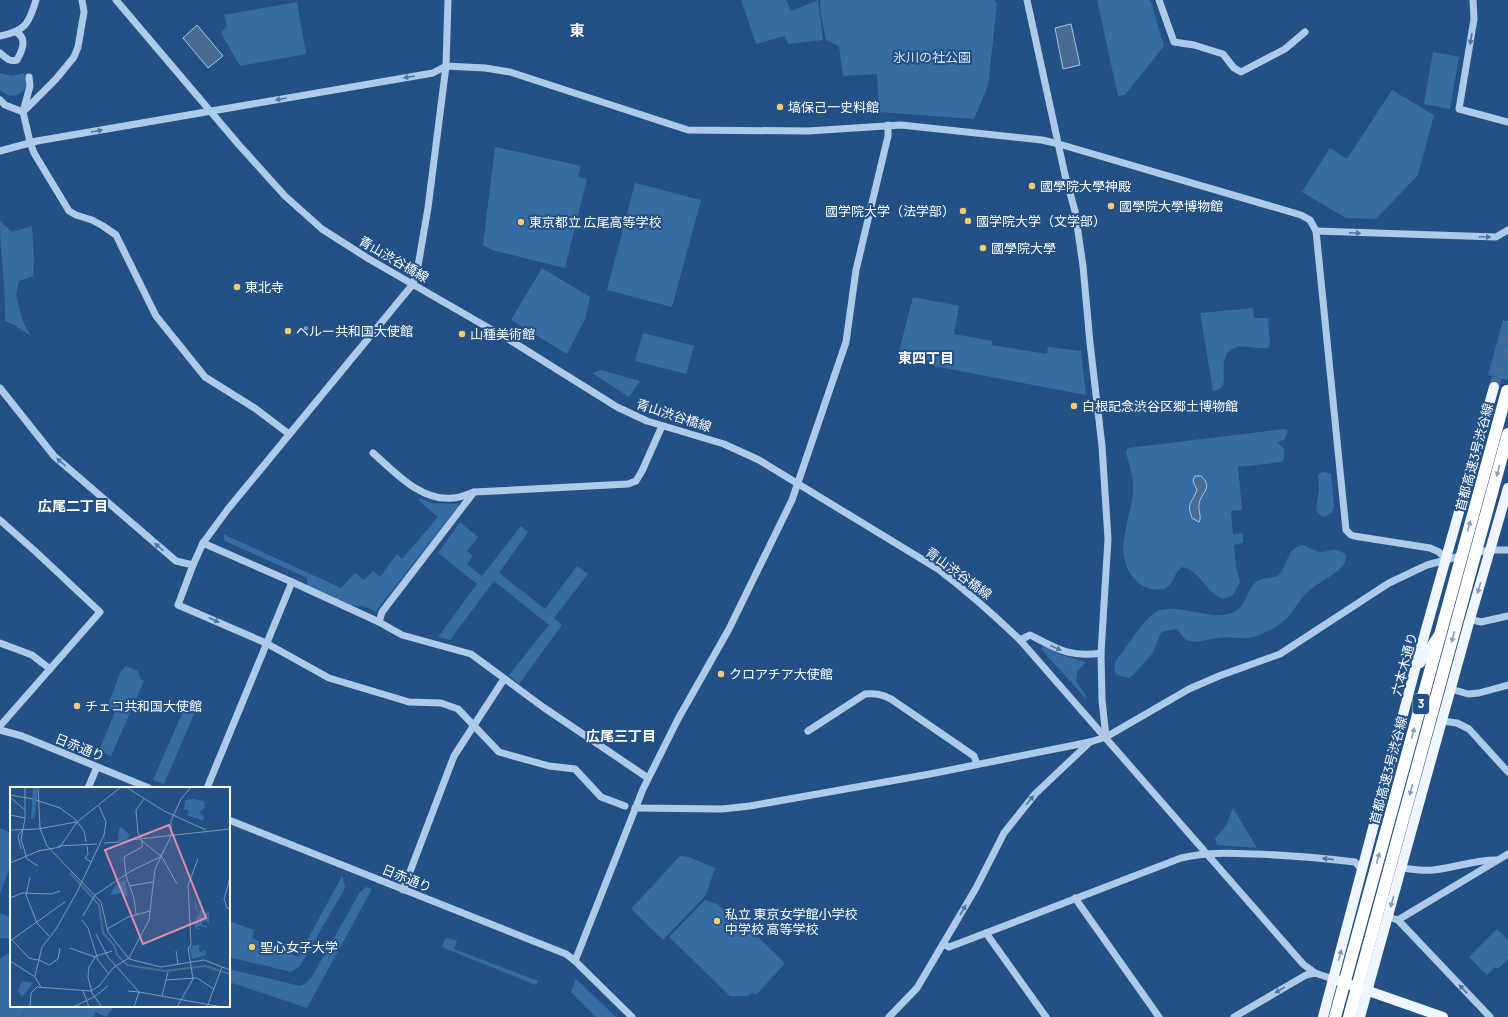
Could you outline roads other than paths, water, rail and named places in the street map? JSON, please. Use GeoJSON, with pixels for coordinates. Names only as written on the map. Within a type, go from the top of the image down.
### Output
{"type":"FeatureCollection","features":[{"type":"Feature","properties":{"kind":"highway","name":"首都高速3号渋谷線"},"geometry":{"type":"LineString","coordinates":[[1334,1017],[1507,391]]}},
{"type":"Feature","properties":{"kind":"highway","name":"首都高速3号渋谷線"},"geometry":{"type":"LineString","coordinates":[[1349,1017],[1508,434]]}},
{"type":"Feature","properties":{"kind":"main road","name":"六本木通り"},"geometry":{"type":"LineString","coordinates":[[1323,1017],[1415,671],[1494,388]]}},
{"type":"Feature","properties":{"kind":"main road"},"geometry":{"type":"LineString","coordinates":[[1360,1017],[1470,619],[1508,488]]}},
{"type":"Feature","properties":{"kind":"main road"},"geometry":{"type":"LineString","coordinates":[[1415,671],[1449,618],[1465,560],[1469,554]]}},
{"type":"Feature","properties":{"kind":"main road"},"geometry":{"type":"LineString","coordinates":[[1343,1017],[1382,878],[1401,868]]}},
{"type":"Feature","properties":{"kind":"main road"},"geometry":{"type":"LineString","coordinates":[[1333,979],[1443,1017]]}},
{"type":"Feature","properties":{"kind":"main road"},"geometry":{"type":"LineString","coordinates":[[1338,1017],[1343,1000],[1352,985]]}},
{"type":"Feature","properties":{"kind":"street"},"geometry":{"type":"LineString","coordinates":[[0,36],[16,32],[30,19],[36,0]]}},
{"type":"Feature","properties":{"kind":"street"},"geometry":{"type":"LineString","coordinates":[[23,112],[56,79],[74,57],[78,47],[84,12],[82,0]]}},
{"type":"Feature","properties":{"kind":"street","name":"青山渋谷橋線"},"geometry":{"type":"LineString","coordinates":[[116,0],[281,192],[322,229],[343,243],[513,342],[617,407],[647,421],[712,440],[759,460],[938,569],[979,601],[1020,640],[1302,964],[1315,973],[1333,979]]}},
{"type":"Feature","properties":{"kind":"street"},"geometry":{"type":"LineString","coordinates":[[448,0],[446,66],[426,215],[418,266],[413,284],[302,423],[289,434],[228,509],[203,543],[178,604],[266,643],[329,678],[409,702],[441,703],[458,709],[474,724],[499,752],[549,766],[576,769],[601,797],[625,806]]}},
{"type":"Feature","properties":{"kind":"street"},"geometry":{"type":"LineString","coordinates":[[1027,0],[1065,175],[1075,211],[1081,245],[1090,343],[1102,446],[1108,539],[1101,653],[1102,700],[1106,737]]}},
{"type":"Feature","properties":{"kind":"street"},"geometry":{"type":"LineString","coordinates":[[1158,0],[1174,42],[1194,45],[1223,54],[1234,68],[1241,72],[1285,49],[1305,32]]}},
{"type":"Feature","properties":{"kind":"street"},"geometry":{"type":"LineString","coordinates":[[1473,0],[1474,19],[1459,109],[1508,122]]}},
{"type":"Feature","properties":{"kind":"street"},"geometry":{"type":"LineString","coordinates":[[4,66],[10,61],[17,60],[23,47],[23,40],[19,33],[16,32]]}},
{"type":"Feature","properties":{"kind":"street"},"geometry":{"type":"LineString","coordinates":[[0,53],[10,61],[19,65]]}},
{"type":"Feature","properties":{"kind":"street"},"geometry":{"type":"LineString","coordinates":[[0,151],[30,142],[433,73],[446,66],[485,68],[510,72],[688,130],[808,131],[901,124],[1042,140],[1059,144],[1301,215],[1310,220],[1316,231],[1346,529],[1349,534],[1354,536],[1430,548],[1439,552],[1446,559]]}},
{"type":"Feature","properties":{"kind":"street"},"geometry":{"type":"LineString","coordinates":[[29,77],[30,86],[23,112],[30,142],[34,153],[69,211],[92,220],[116,235],[156,316],[205,377],[256,409],[289,434]]}},
{"type":"Feature","properties":{"kind":"street"},"geometry":{"type":"LineString","coordinates":[[0,100],[5,105],[23,112]]}},
{"type":"Feature","properties":{"kind":"street"},"geometry":{"type":"LineString","coordinates":[[575,961],[648,778],[678,719],[729,629],[789,507],[798,484],[846,342],[856,270],[888,136],[888,125]]}},
{"type":"Feature","properties":{"kind":"street"},"geometry":{"type":"LineString","coordinates":[[1316,231],[1496,237],[1508,230]]}},
{"type":"Feature","properties":{"kind":"street"},"geometry":{"type":"LineString","coordinates":[[0,388],[54,456],[176,561],[193,565]]}},
{"type":"Feature","properties":{"kind":"street"},"geometry":{"type":"LineString","coordinates":[[373,453],[415,488],[433,498],[453,498],[474,492],[628,484],[636,481],[642,472],[662,426]]}},
{"type":"Feature","properties":{"kind":"street"},"geometry":{"type":"LineString","coordinates":[[379,622],[382,612],[474,492]]}},
{"type":"Feature","properties":{"kind":"street"},"geometry":{"type":"LineString","coordinates":[[0,520],[100,612],[0,726]]}},
{"type":"Feature","properties":{"kind":"street"},"geometry":{"type":"LineString","coordinates":[[203,543],[379,622],[402,635],[471,654],[543,706],[648,778]]}},
{"type":"Feature","properties":{"kind":"street"},"geometry":{"type":"LineString","coordinates":[[635,808],[722,808],[750,806],[930,774],[1090,742],[1106,737],[1189,689],[1219,676],[1280,654],[1389,583],[1427,565],[1446,559],[1490,550],[1508,550]]}},
{"type":"Feature","properties":{"kind":"street"},"geometry":{"type":"LineString","coordinates":[[207,787],[292,582]]}},
{"type":"Feature","properties":{"kind":"street"},"geometry":{"type":"LineString","coordinates":[[1470,619],[1481,622],[1508,616]]}},
{"type":"Feature","properties":{"kind":"street"},"geometry":{"type":"LineString","coordinates":[[1020,640],[1030,636],[1072,654],[1085,656],[1101,653]]}},
{"type":"Feature","properties":{"kind":"street"},"geometry":{"type":"LineString","coordinates":[[0,643],[32,655],[50,669]]}},
{"type":"Feature","properties":{"kind":"street"},"geometry":{"type":"LineString","coordinates":[[403,890],[454,756],[504,678]]}},
{"type":"Feature","properties":{"kind":"street"},"geometry":{"type":"LineString","coordinates":[[1451,689],[1468,694],[1479,693],[1508,685]]}},
{"type":"Feature","properties":{"kind":"street"},"geometry":{"type":"LineString","coordinates":[[808,731],[865,694],[882,694],[974,756],[977,764]]}},
{"type":"Feature","properties":{"kind":"street"},"geometry":{"type":"LineString","coordinates":[[1442,721],[1457,723],[1469,729],[1508,772]]}},
{"type":"Feature","properties":{"kind":"street","name":"日赤通り"},"geometry":{"type":"LineString","coordinates":[[0,730],[22,736],[147,787]]}},
{"type":"Feature","properties":{"kind":"street"},"geometry":{"type":"LineString","coordinates":[[889,1017],[917,988],[976,888],[1004,832],[1035,794],[1090,742]]}},
{"type":"Feature","properties":{"kind":"street"},"geometry":{"type":"LineString","coordinates":[[88,787],[97,767]]}},
{"type":"Feature","properties":{"kind":"street","name":"日赤通り"},"geometry":{"type":"LineString","coordinates":[[230,820],[566,954],[632,1017]]}},
{"type":"Feature","properties":{"kind":"street"},"geometry":{"type":"LineString","coordinates":[[943,944],[949,947],[1075,898],[1195,854],[1227,853],[1300,856],[1355,862],[1362,871]]}},
{"type":"Feature","properties":{"kind":"street"},"geometry":{"type":"LineString","coordinates":[[1398,920],[1508,854]]}},
{"type":"Feature","properties":{"kind":"street"},"geometry":{"type":"LineString","coordinates":[[1401,868],[1433,870],[1483,860],[1497,860]]}},
{"type":"Feature","properties":{"kind":"street"},"geometry":{"type":"LineString","coordinates":[[1075,898],[1159,1017]]}},
{"type":"Feature","properties":{"kind":"street"},"geometry":{"type":"LineString","coordinates":[[1388,917],[1398,920],[1490,1017]]}},
{"type":"Feature","properties":{"kind":"street"},"geometry":{"type":"LineString","coordinates":[[986,933],[1046,1017]]}},
{"type":"Feature","properties":{"kind":"street"},"geometry":{"type":"LineString","coordinates":[[1234,1017],[1306,975],[1315,973]]}},
{"type":"Feature","properties":{"kind":"tunnel"},"geometry":{"type":"LineString","coordinates":[[1494,387],[1508,336]]}},
{"type":"Feature","properties":{"kind":"place","name":"塙保己一史料館"},"geometry":{"type":"Point","coordinates":[780,107]}},
{"type":"Feature","properties":{"kind":"place","name":"國學院大學神殿"},"geometry":{"type":"Point","coordinates":[1032,186]}},
{"type":"Feature","properties":{"kind":"place","name":"國學院大學博物館"},"geometry":{"type":"Point","coordinates":[1111,206]}},
{"type":"Feature","properties":{"kind":"place","name":"國学院大学（法学部）"},"geometry":{"type":"Point","coordinates":[963,211]}},
{"type":"Feature","properties":{"kind":"place","name":"國学院大学（文学部）"},"geometry":{"type":"Point","coordinates":[968,221]}},
{"type":"Feature","properties":{"kind":"place","name":"東京都立 広尾高等学校"},"geometry":{"type":"Point","coordinates":[521,222]}},
{"type":"Feature","properties":{"kind":"place","name":"國學院大學"},"geometry":{"type":"Point","coordinates":[983,248]}},
{"type":"Feature","properties":{"kind":"place","name":"東北寺"},"geometry":{"type":"Point","coordinates":[237,287]}},
{"type":"Feature","properties":{"kind":"place","name":"ペルー共和国大使館"},"geometry":{"type":"Point","coordinates":[288,331]}},
{"type":"Feature","properties":{"kind":"place","name":"山種美術館"},"geometry":{"type":"Point","coordinates":[462,334]}},
{"type":"Feature","properties":{"kind":"place","name":"白根記念渋谷区郷土博物館"},"geometry":{"type":"Point","coordinates":[1074,406]}},
{"type":"Feature","properties":{"kind":"place","name":"クロアチア大使館"},"geometry":{"type":"Point","coordinates":[721,674]}},
{"type":"Feature","properties":{"kind":"place","name":"チェコ共和国大使館"},"geometry":{"type":"Point","coordinates":[77,706]}},
{"type":"Feature","properties":{"kind":"place","name":"私立 東京女学館小学校 中学校 高等学校"},"geometry":{"type":"Point","coordinates":[717,921]}},
{"type":"Feature","properties":{"kind":"place","name":"聖心女子大学"},"geometry":{"type":"Point","coordinates":[252,947]}},
{"type":"Feature","properties":{"kind":"district","name":"東"},"geometry":{"type":"Point","coordinates":[577,31]}},
{"type":"Feature","properties":{"kind":"district","name":"東四丁目"},"geometry":{"type":"Point","coordinates":[926,358]}},
{"type":"Feature","properties":{"kind":"district","name":"広尾二丁目"},"geometry":{"type":"Point","coordinates":[73,506]}},
{"type":"Feature","properties":{"kind":"district","name":"広尾三丁目"},"geometry":{"type":"Point","coordinates":[621,736]}},
{"type":"Feature","properties":{"kind":"park label","name":"氷川の社公園"},"geometry":{"type":"Point","coordinates":[932,57]}}]}
